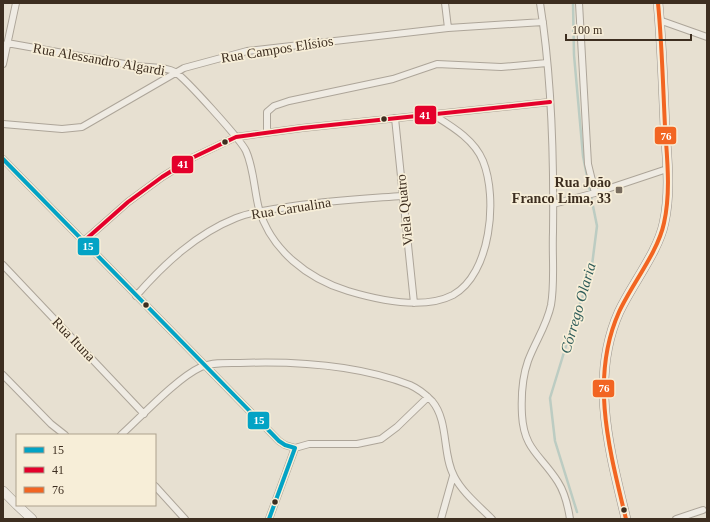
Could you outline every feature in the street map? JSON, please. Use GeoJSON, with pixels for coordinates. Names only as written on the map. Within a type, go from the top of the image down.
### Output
{"type":"FeatureCollection","features":[{"type":"Feature","properties":{"kind":"street"},"geometry":{"type":"LineString","coordinates":[[3,64],[16,3]]}},
{"type":"Feature","properties":{"kind":"street"},"geometry":{"type":"LineString","coordinates":[[445,3],[448,28]]}},
{"type":"Feature","properties":{"kind":"street"},"geometry":{"type":"LineString","coordinates":[[540,3],[550,102],[553,204],[551,305],[525,370],[522,386],[522,414],[527,440],[534,453],[558,482],[568,504],[570,519]]}},
{"type":"Feature","properties":{"kind":"street"},"geometry":{"type":"LineString","coordinates":[[579,3],[588,164],[593,194]]}},
{"type":"Feature","properties":{"kind":"street"},"geometry":{"type":"LineString","coordinates":[[626,519],[612,461],[604,418],[606,356],[609,340],[619,312],[662,231],[668,199],[658,3]]}},
{"type":"Feature","properties":{"kind":"street"},"geometry":{"type":"LineString","coordinates":[[659,20],[707,37]]}},
{"type":"Feature","properties":{"kind":"street","name":"Rua Campos Elísios"},"geometry":{"type":"LineString","coordinates":[[3,124],[62,129],[82,127],[175,72],[195,64],[247,51],[448,28],[543,22]]}},
{"type":"Feature","properties":{"kind":"street","name":"Rua Alessandro Algardi"},"geometry":{"type":"LineString","coordinates":[[7,44],[175,72],[197,94],[246,150],[260,211],[275,243],[290,259],[307,272],[325,282],[348,291],[395,302],[414,303],[437,300],[452,295],[464,286],[474,274],[481,257],[491,220],[491,198],[483,161],[474,146],[460,132],[432,114]]}},
{"type":"Feature","properties":{"kind":"street"},"geometry":{"type":"LineString","coordinates":[[267,132],[267,112],[274,106],[301,98],[393,79],[426,66],[437,64],[456,64],[501,67],[547,63]]}},
{"type":"Feature","properties":{"kind":"street"},"geometry":{"type":"LineString","coordinates":[[84,241],[128,202],[162,177],[194,157],[236,137],[267,132],[550,102]]}},
{"type":"Feature","properties":{"kind":"street","name":"Viela Quatro"},"geometry":{"type":"LineString","coordinates":[[395,118],[414,303]]}},
{"type":"Feature","properties":{"kind":"street"},"geometry":{"type":"LineString","coordinates":[[3,159],[204,366],[279,441],[285,445],[295,448],[316,443],[357,444],[381,439],[389,435],[428,396]]}},
{"type":"Feature","properties":{"kind":"street"},"geometry":{"type":"LineString","coordinates":[[553,204],[593,194],[667,168]]}},
{"type":"Feature","properties":{"kind":"street","name":"Rua Carualina"},"geometry":{"type":"LineString","coordinates":[[136,296],[166,264],[201,237],[237,218],[260,211],[322,202],[402,196]]}},
{"type":"Feature","properties":{"kind":"street","name":"Rua Ituna"},"geometry":{"type":"LineString","coordinates":[[3,265],[144,414]]}},
{"type":"Feature","properties":{"kind":"street"},"geometry":{"type":"LineString","coordinates":[[121,434],[185,377],[204,366],[253,362],[348,369],[401,382],[412,386],[428,396],[439,414],[453,476],[492,519]]}},
{"type":"Feature","properties":{"kind":"street"},"geometry":{"type":"LineString","coordinates":[[3,375],[51,424],[64,434]]}},
{"type":"Feature","properties":{"kind":"street"},"geometry":{"type":"LineString","coordinates":[[269,519],[295,448]]}},
{"type":"Feature","properties":{"kind":"street"},"geometry":{"type":"LineString","coordinates":[[440,519],[453,476]]}},
{"type":"Feature","properties":{"kind":"street"},"geometry":{"type":"LineString","coordinates":[[156,487],[185,519]]}},
{"type":"Feature","properties":{"kind":"street"},"geometry":{"type":"LineString","coordinates":[[3,491],[16,504]]}},
{"type":"Feature","properties":{"kind":"street"},"geometry":{"type":"LineString","coordinates":[[18,506],[32,519]]}},
{"type":"Feature","properties":{"kind":"street"},"geometry":{"type":"LineString","coordinates":[[676,519],[703,510]]}},
{"type":"Feature","properties":{"kind":"waterway","name":"Córrego Olaria"},"geometry":{"type":"LineString","coordinates":[[573,3],[574,55],[583,156],[597,226],[591,273],[573,323],[550,398],[555,441],[577,512]]}},
{"type":"Feature","properties":{"kind":"transit line","name":"76"},"geometry":{"type":"LineString","coordinates":[[626,519],[614,468],[605,416],[605,363],[610,337],[619,312],[624,301],[651,257],[661,234],[666,211],[668,187],[658,3]]}},
{"type":"Feature","properties":{"kind":"transit line","name":"41"},"geometry":{"type":"LineString","coordinates":[[84,241],[128,202],[162,177],[194,157],[236,137],[302,128],[550,102]]}},
{"type":"Feature","properties":{"kind":"transit line","name":"15"},"geometry":{"type":"LineString","coordinates":[[3,159],[279,441],[285,445],[295,448],[269,519]]}},
{"type":"Feature","properties":{"kind":"place","name":"Rua João Franco Lima, 33"},"geometry":{"type":"Point","coordinates":[619,190]}}]}
